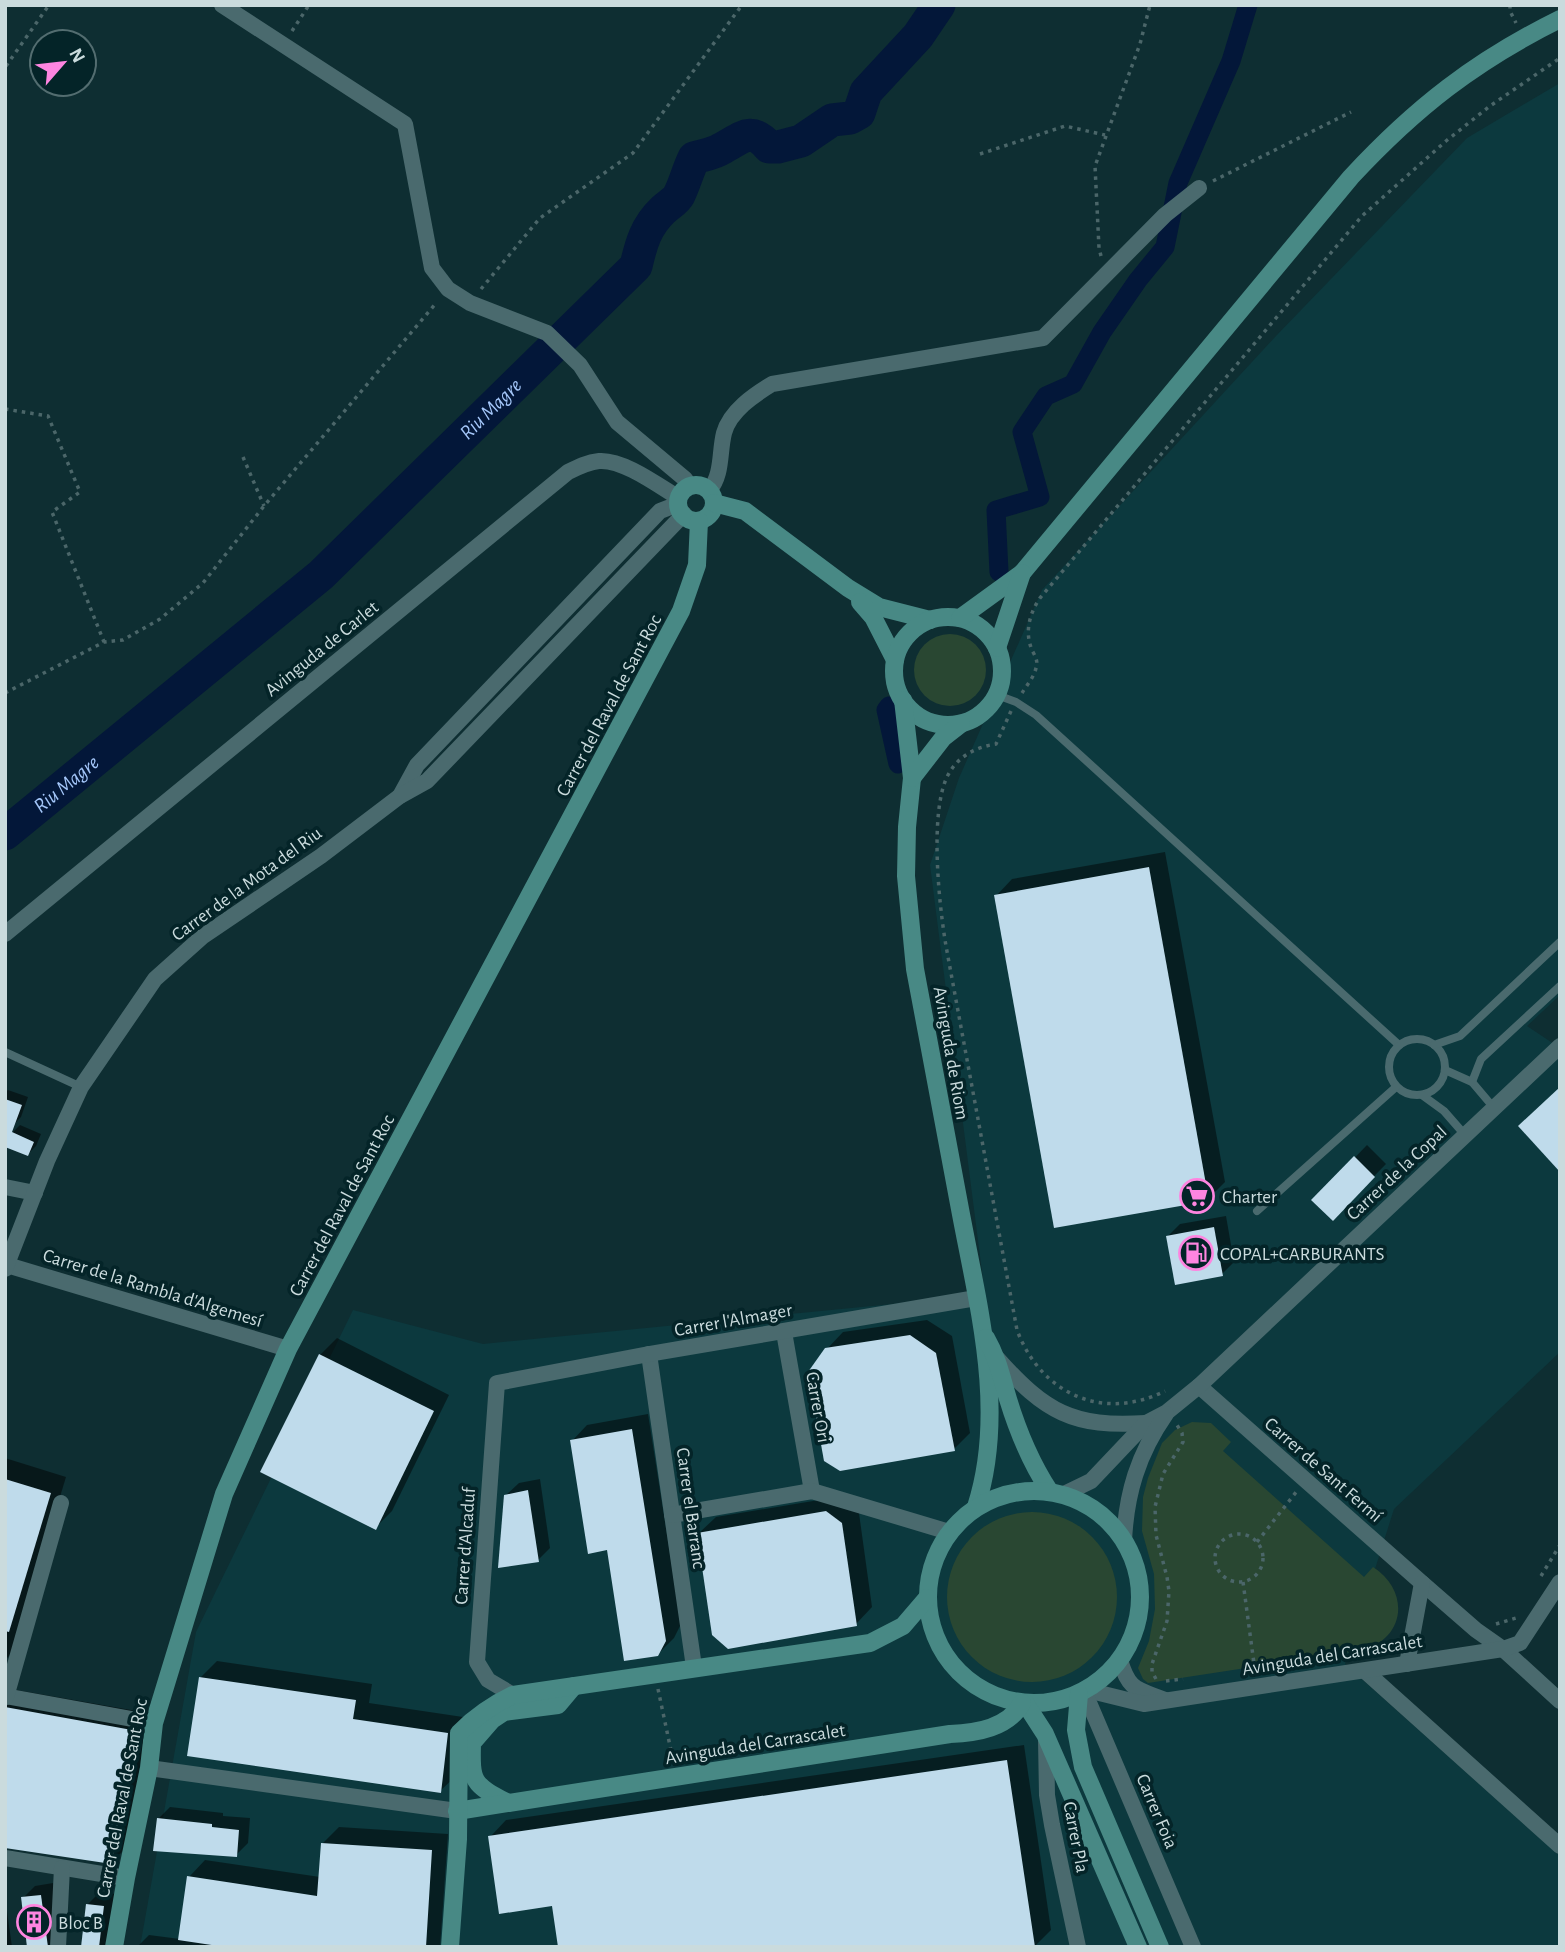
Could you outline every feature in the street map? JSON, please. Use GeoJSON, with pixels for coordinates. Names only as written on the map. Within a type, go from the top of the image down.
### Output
{"type":"FeatureCollection","features":[{"type":"Feature","properties":{"kind":"street"},"geometry":{"type":"LineString","coordinates":[[222,5],[405,124],[432,268],[447,289],[470,303],[547,333],[574,358],[617,422],[685,479],[686,505]]}},
{"type":"Feature","properties":{"kind":"street"},"geometry":{"type":"LineString","coordinates":[[960,618],[1022,573],[1350,177],[1383,142],[1451,84],[1523,38],[1560,19]]}},
{"type":"Feature","properties":{"kind":"street"},"geometry":{"type":"LineString","coordinates":[[686,505],[711,513],[724,431],[744,401],[772,384],[1043,338],[1165,215],[1199,188]]}},
{"type":"Feature","properties":{"kind":"street","name":"Avinguda de Carlet"},"geometry":{"type":"LineString","coordinates":[[5,934],[568,472],[602,461],[635,472],[686,505]]}},
{"type":"Feature","properties":{"kind":"street"},"geometry":{"type":"LineString","coordinates":[[686,505],[700,485],[712,497],[745,511],[848,589],[879,607],[930,620]]}},
{"type":"Feature","properties":{"kind":"street","name":"Carrer de la Mota del Riu"},"geometry":{"type":"LineString","coordinates":[[6,1267],[81,1087],[155,979],[202,937],[321,856],[400,796],[416,765],[660,511],[686,505]]}},
{"type":"Feature","properties":{"kind":"street","name":"Carrer del Raval de Sant Roc"},"geometry":{"type":"LineString","coordinates":[[114,1947],[149,1768],[154,1723],[224,1494],[288,1349],[681,611],[697,565],[686,505]]}},
{"type":"Feature","properties":{"kind":"street"},"geometry":{"type":"LineString","coordinates":[[997,648],[1022,573]]}},
{"type":"Feature","properties":{"kind":"street"},"geometry":{"type":"LineString","coordinates":[[848,589],[873,617],[895,660]]}},
{"type":"Feature","properties":{"kind":"street"},"geometry":{"type":"LineString","coordinates":[[912,778],[943,738],[988,707],[997,695],[1002,679],[1002,663],[988,634],[975,624],[945,616],[930,620],[914,629],[902,642],[895,660],[895,681],[903,700],[914,713],[929,722],[946,725],[963,723]]}},
{"type":"Feature","properties":{"kind":"street","name":"Avinguda de Riom"},"geometry":{"type":"LineString","coordinates":[[903,700],[912,778],[907,827],[909,923],[915,969],[983,1333],[990,1436],[986,1472],[976,1507]]}},
{"type":"Feature","properties":{"kind":"street","name":"Carrer de la Copal"},"geometry":{"type":"LineString","coordinates":[[1056,1493],[1091,1481],[1146,1423],[1167,1412],[1199,1385],[1560,1046]]}},
{"type":"Feature","properties":{"kind":"street"},"geometry":{"type":"LineString","coordinates":[[5,1186],[35,1194]]}},
{"type":"Feature","properties":{"kind":"street","name":"Carrer de la Rambla d'Algemesí"},"geometry":{"type":"LineString","coordinates":[[6,1267],[288,1349]]}},
{"type":"Feature","properties":{"kind":"street","name":"Carrer l'Almager"},"geometry":{"type":"LineString","coordinates":[[497,1383],[976,1298]]}},
{"type":"Feature","properties":{"kind":"street","name":"Carrer Ori"},"geometry":{"type":"LineString","coordinates":[[784,1332],[812,1490]]}},
{"type":"Feature","properties":{"kind":"street","name":"Avinguda de Riom"},"geometry":{"type":"LineString","coordinates":[[983,1333],[998,1358],[1007,1397],[1021,1436],[1039,1475],[1056,1493]]}},
{"type":"Feature","properties":{"kind":"street","name":"Carrer el Barranc"},"geometry":{"type":"LineString","coordinates":[[649,1354],[694,1667]]}},
{"type":"Feature","properties":{"kind":"street","name":"Carrer de la Copal"},"geometry":{"type":"LineString","coordinates":[[998,1358],[1036,1398],[1068,1416],[1103,1424],[1146,1423]]}},
{"type":"Feature","properties":{"kind":"street","name":"Carrer d'Alcaduf"},"geometry":{"type":"LineString","coordinates":[[497,1383],[477,1662],[488,1680],[513,1695]]}},
{"type":"Feature","properties":{"kind":"street","name":"Carrer de Sant Fermí"},"geometry":{"type":"LineString","coordinates":[[1199,1385],[1305,1481],[1476,1630],[1503,1649],[1560,1701]]}},
{"type":"Feature","properties":{"kind":"street","name":"Carrer de la Copal"},"geometry":{"type":"LineString","coordinates":[[1125,1542],[1125,1518],[1135,1473],[1149,1441],[1167,1412]]}},
{"type":"Feature","properties":{"kind":"street"},"geometry":{"type":"LineString","coordinates":[[672,1515],[812,1490],[949,1532]]}},
{"type":"Feature","properties":{"kind":"street"},"geometry":{"type":"LineString","coordinates":[[1012,1493],[1056,1493],[1081,1502],[1098,1512],[1125,1542],[1139,1581],[1137,1622],[1120,1660],[1099,1681],[1083,1692],[1053,1702],[1023,1703],[1003,1699],[985,1692],[955,1668],[943,1653],[935,1636],[927,1598],[933,1563],[949,1532],[976,1507],[1012,1493]]}},
{"type":"Feature","properties":{"kind":"street"},"geometry":{"type":"LineString","coordinates":[[61,1503],[6,1697],[154,1723]]}},
{"type":"Feature","properties":{"kind":"street"},"geometry":{"type":"LineString","coordinates":[[1503,1649],[1520,1643],[1560,1582]]}},
{"type":"Feature","properties":{"kind":"street"},"geometry":{"type":"LineString","coordinates":[[1407,1664],[1422,1583]]}},
{"type":"Feature","properties":{"kind":"street"},"geometry":{"type":"LineString","coordinates":[[450,1947],[458,1839],[459,1733],[484,1711],[513,1695],[870,1643],[903,1626],[927,1598]]}},
{"type":"Feature","properties":{"kind":"street","name":"Avinguda del Carrascalet"},"geometry":{"type":"LineString","coordinates":[[1083,1692],[1144,1704],[1503,1649]]}},
{"type":"Feature","properties":{"kind":"street"},"geometry":{"type":"LineString","coordinates":[[1120,1660],[1125,1678],[1135,1688],[1168,1701]]}},
{"type":"Feature","properties":{"kind":"street"},"geometry":{"type":"LineString","coordinates":[[1365,1671],[1560,1846]]}},
{"type":"Feature","properties":{"kind":"street"},"geometry":{"type":"LineString","coordinates":[[508,1803],[481,1787],[471,1773],[472,1742],[492,1720],[504,1712],[558,1705],[574,1686]]}},
{"type":"Feature","properties":{"kind":"street"},"geometry":{"type":"LineString","coordinates":[[1083,1692],[1076,1730],[1083,1767],[1160,1947]]}},
{"type":"Feature","properties":{"kind":"street","name":"Carrer Foia"},"geometry":{"type":"LineString","coordinates":[[1083,1692],[1193,1947]]}},
{"type":"Feature","properties":{"kind":"street"},"geometry":{"type":"LineString","coordinates":[[1023,1703],[1045,1734],[1138,1947]]}},
{"type":"Feature","properties":{"kind":"street","name":"Avinguda del Carrascalet"},"geometry":{"type":"LineString","coordinates":[[149,1768],[457,1811],[970,1733],[1006,1720],[1016,1714],[1023,1703]]}},
{"type":"Feature","properties":{"kind":"street"},"geometry":{"type":"LineString","coordinates":[[1006,1720],[1028,1721],[1045,1734]]}},
{"type":"Feature","properties":{"kind":"street","name":"Carrer Pla"},"geometry":{"type":"LineString","coordinates":[[1045,1734],[1047,1795],[1078,1947]]}},
{"type":"Feature","properties":{"kind":"street"},"geometry":{"type":"LineString","coordinates":[[5,1858],[126,1878]]}},
{"type":"Feature","properties":{"kind":"street"},"geometry":{"type":"LineString","coordinates":[[58,1947],[62,1868]]}},
{"type":"Feature","properties":{"kind":"lane"},"geometry":{"type":"LineString","coordinates":[[997,695],[1016,702],[1036,715],[1399,1045]]}},
{"type":"Feature","properties":{"kind":"lane"},"geometry":{"type":"LineString","coordinates":[[1434,1045],[1460,1036],[1560,942]]}},
{"type":"Feature","properties":{"kind":"lane"},"geometry":{"type":"LineString","coordinates":[[1472,1082],[1481,1059],[1560,986]]}},
{"type":"Feature","properties":{"kind":"lane"},"geometry":{"type":"LineString","coordinates":[[1417,1039],[1434,1045],[1441,1052],[1446,1070],[1438,1087],[1422,1096],[1412,1096],[1396,1087],[1389,1070],[1393,1052],[1399,1045],[1417,1039]]}},
{"type":"Feature","properties":{"kind":"lane"},"geometry":{"type":"LineString","coordinates":[[5,1052],[81,1087]]}},
{"type":"Feature","properties":{"kind":"lane"},"geometry":{"type":"LineString","coordinates":[[1446,1070],[1472,1082],[1494,1108]]}},
{"type":"Feature","properties":{"kind":"lane"},"geometry":{"type":"LineString","coordinates":[[1257,1211],[1396,1087]]}},
{"type":"Feature","properties":{"kind":"lane"},"geometry":{"type":"LineString","coordinates":[[1422,1096],[1444,1111],[1465,1135]]}},
{"type":"Feature","properties":{"kind":"path"},"geometry":{"type":"LineString","coordinates":[[6,66],[50,5]]}},
{"type":"Feature","properties":{"kind":"path"},"geometry":{"type":"LineString","coordinates":[[283,45],[309,5]]}},
{"type":"Feature","properties":{"kind":"path"},"geometry":{"type":"LineString","coordinates":[[470,303],[540,218],[633,153],[742,5]]}},
{"type":"Feature","properties":{"kind":"path"},"geometry":{"type":"LineString","coordinates":[[1108,274],[1099,248],[1095,166],[1140,44],[1150,5]]}},
{"type":"Feature","properties":{"kind":"path"},"geometry":{"type":"LineString","coordinates":[[1170,1387],[1133,1402],[1116,1404],[1092,1401],[1068,1393],[1042,1373],[1027,1353],[1017,1331],[944,936],[938,884],[939,819],[943,787],[947,776],[962,757],[972,750],[996,744],[1016,702],[1036,671],[1037,660],[1030,645],[1028,625],[1040,598],[1362,216],[1455,134],[1560,58]]}},
{"type":"Feature","properties":{"kind":"path"},"geometry":{"type":"LineString","coordinates":[[1199,188],[1351,112]]}},
{"type":"Feature","properties":{"kind":"path"},"geometry":{"type":"LineString","coordinates":[[980,154],[1065,126],[1105,135]]}},
{"type":"Feature","properties":{"kind":"path"},"geometry":{"type":"LineString","coordinates":[[5,693],[104,642],[123,640],[160,619],[203,583],[264,506],[447,289]]}},
{"type":"Feature","properties":{"kind":"path"},"geometry":{"type":"LineString","coordinates":[[5,409],[48,416],[80,492],[52,512],[104,642]]}},
{"type":"Feature","properties":{"kind":"path"},"geometry":{"type":"LineString","coordinates":[[243,457],[264,506]]}},
{"type":"Feature","properties":{"kind":"path"},"geometry":{"type":"LineString","coordinates":[[1155,1395],[1184,1437],[1163,1474],[1155,1507],[1156,1535],[1167,1577],[1169,1606],[1163,1636],[1152,1668],[1158,1682],[1188,1679]]}},
{"type":"Feature","properties":{"kind":"path"},"geometry":{"type":"LineString","coordinates":[[1257,1542],[1305,1481]]}},
{"type":"Feature","properties":{"kind":"path"},"geometry":{"type":"LineString","coordinates":[[1228,1536],[1249,1536],[1257,1542],[1262,1550],[1262,1564],[1259,1572],[1251,1579],[1243,1582],[1230,1581],[1217,1569],[1217,1547],[1228,1536]]}},
{"type":"Feature","properties":{"kind":"path"},"geometry":{"type":"LineString","coordinates":[[1541,1577],[1560,1545]]}},
{"type":"Feature","properties":{"kind":"path"},"geometry":{"type":"LineString","coordinates":[[1243,1582],[1257,1687]]}},
{"type":"Feature","properties":{"kind":"path"},"geometry":{"type":"LineString","coordinates":[[1476,1630],[1517,1618]]}},
{"type":"Feature","properties":{"kind":"path"},"geometry":{"type":"LineString","coordinates":[[655,1673],[677,1777]]}},
{"type":"Feature","properties":{"kind":"shaded area"},"geometry":{"type":"Polygon","coordinates":[[[1560,83],[1560,995],[1527,1026],[1560,1048],[1560,1352],[1394,1509],[1345,1664],[1560,1856],[1560,1947],[140,1947],[196,1632],[353,1310],[483,1344],[985,1295],[930,865],[959,778],[1042,590],[1276,336],[1467,138],[1560,83]]]}},
{"type":"Feature","properties":{"kind":"green space"},"geometry":{"type":"Polygon","coordinates":[[[950,634],[970,640],[980,650],[986,670],[980,690],[970,700],[950,706],[930,700],[920,690],[914,670],[920,650],[930,640],[950,634]]]}},
{"type":"Feature","properties":{"kind":"green space"},"geometry":{"type":"Polygon","coordinates":[[[1192,1422],[1211,1423],[1231,1442],[1223,1451],[1364,1577],[1373,1567],[1385,1577],[1394,1590],[1398,1615],[1385,1638],[1373,1646],[1357,1651],[1148,1683],[1143,1679],[1138,1668],[1149,1641],[1155,1609],[1154,1574],[1142,1531],[1143,1497],[1162,1443],[1175,1430],[1192,1422]]]}},
{"type":"Feature","properties":{"kind":"green space"},"geometry":{"type":"Polygon","coordinates":[[[1032,1512],[1064,1519],[1092,1537],[1110,1565],[1117,1597],[1110,1629],[1092,1657],[1064,1675],[1032,1682],[1000,1675],[972,1657],[954,1629],[947,1597],[954,1565],[972,1537],[1000,1519],[1032,1512]]]}},
{"type":"Feature","properties":{"kind":"building"},"geometry":{"type":"Polygon","coordinates":[[[1149,867],[1209,1201],[1054,1228],[994,895],[1149,867]]]}},
{"type":"Feature","properties":{"kind":"building"},"geometry":{"type":"Polygon","coordinates":[[[1560,1087],[1560,1172],[1518,1126],[1560,1087]]]}},
{"type":"Feature","properties":{"kind":"building"},"geometry":{"type":"Polygon","coordinates":[[[5,1099],[22,1105],[12,1132],[34,1142],[28,1156],[5,1147],[5,1099]]]}},
{"type":"Feature","properties":{"kind":"building"},"geometry":{"type":"Polygon","coordinates":[[[1354,1156],[1375,1177],[1333,1221],[1311,1200],[1354,1156]]]}},
{"type":"Feature","properties":{"kind":"building"},"geometry":{"type":"Polygon","coordinates":[[[1214,1227],[1223,1276],[1175,1285],[1166,1236],[1214,1227]]]}},
{"type":"Feature","properties":{"kind":"building"},"geometry":{"type":"Polygon","coordinates":[[[910,1335],[936,1353],[955,1451],[840,1471],[824,1461],[808,1372],[825,1348],[910,1335]]]}},
{"type":"Feature","properties":{"kind":"building"},"geometry":{"type":"Polygon","coordinates":[[[319,1354],[434,1411],[376,1530],[260,1472],[319,1354]]]}},
{"type":"Feature","properties":{"kind":"building"},"geometry":{"type":"Polygon","coordinates":[[[632,1429],[666,1641],[658,1656],[624,1661],[607,1550],[588,1554],[570,1440],[632,1429]]]}},
{"type":"Feature","properties":{"kind":"building"},"geometry":{"type":"Polygon","coordinates":[[[5,1479],[51,1493],[9,1632],[5,1631],[5,1479]]]}},
{"type":"Feature","properties":{"kind":"building"},"geometry":{"type":"Polygon","coordinates":[[[528,1490],[539,1562],[498,1568],[504,1495],[528,1490]]]}},
{"type":"Feature","properties":{"kind":"building"},"geometry":{"type":"Polygon","coordinates":[[[826,1511],[842,1523],[857,1626],[728,1649],[712,1635],[697,1533],[826,1511]]]}},
{"type":"Feature","properties":{"kind":"building"},"geometry":{"type":"Polygon","coordinates":[[[199,1677],[356,1700],[353,1719],[448,1733],[441,1793],[187,1756],[199,1677]]]}},
{"type":"Feature","properties":{"kind":"building"},"geometry":{"type":"Polygon","coordinates":[[[5,1707],[132,1730],[112,1864],[5,1848],[5,1707]]]}},
{"type":"Feature","properties":{"kind":"building"},"geometry":{"type":"Polygon","coordinates":[[[1007,1760],[1035,1947],[558,1947],[552,1906],[499,1914],[488,1836],[1007,1760]]]}},
{"type":"Feature","properties":{"kind":"building"},"geometry":{"type":"Polygon","coordinates":[[[157,1818],[239,1830],[237,1857],[153,1851],[157,1818]]]}},
{"type":"Feature","properties":{"kind":"building"},"geometry":{"type":"Polygon","coordinates":[[[321,1843],[432,1850],[426,1947],[225,1947],[178,1940],[187,1876],[317,1896],[321,1843]]]}},
{"type":"Feature","properties":{"kind":"building","name":"Bloc B"},"geometry":{"type":"Polygon","coordinates":[[[41,1895],[48,1947],[27,1947],[21,1897],[41,1895]]]}},
{"type":"Feature","properties":{"kind":"building"},"geometry":{"type":"Polygon","coordinates":[[[86,1904],[104,1906],[99,1947],[81,1947],[86,1904]]]}},
{"type":"Feature","properties":{"kind":"waterway","name":"Riu Magre"},"geometry":{"type":"LineString","coordinates":[[5,834],[321,575],[636,266],[648,229],[657,216],[678,197],[694,158],[715,152],[751,135],[763,140],[769,147],[801,141],[832,120],[850,118],[859,113],[866,92],[918,36],[939,5]]}},
{"type":"Feature","properties":{"kind":"waterway"},"geometry":{"type":"LineString","coordinates":[[999,572],[996,510],[1040,497],[1022,432],[1046,396],[1073,384],[1102,332],[1165,247],[1178,183],[1231,61],[1248,5]]}},
{"type":"Feature","properties":{"kind":"waterway"},"geometry":{"type":"LineString","coordinates":[[889,706],[886,710],[898,764]]}},
{"type":"Feature","properties":{"kind":"place","name":"Charter"},"geometry":{"type":"Point","coordinates":[1197,1196]}},
{"type":"Feature","properties":{"kind":"place","name":"COPAL+CARBURANTS"},"geometry":{"type":"Point","coordinates":[1196,1253]}},
{"type":"Feature","properties":{"kind":"place","name":"Bloc B"},"geometry":{"type":"Point","coordinates":[34,1922]}}]}
